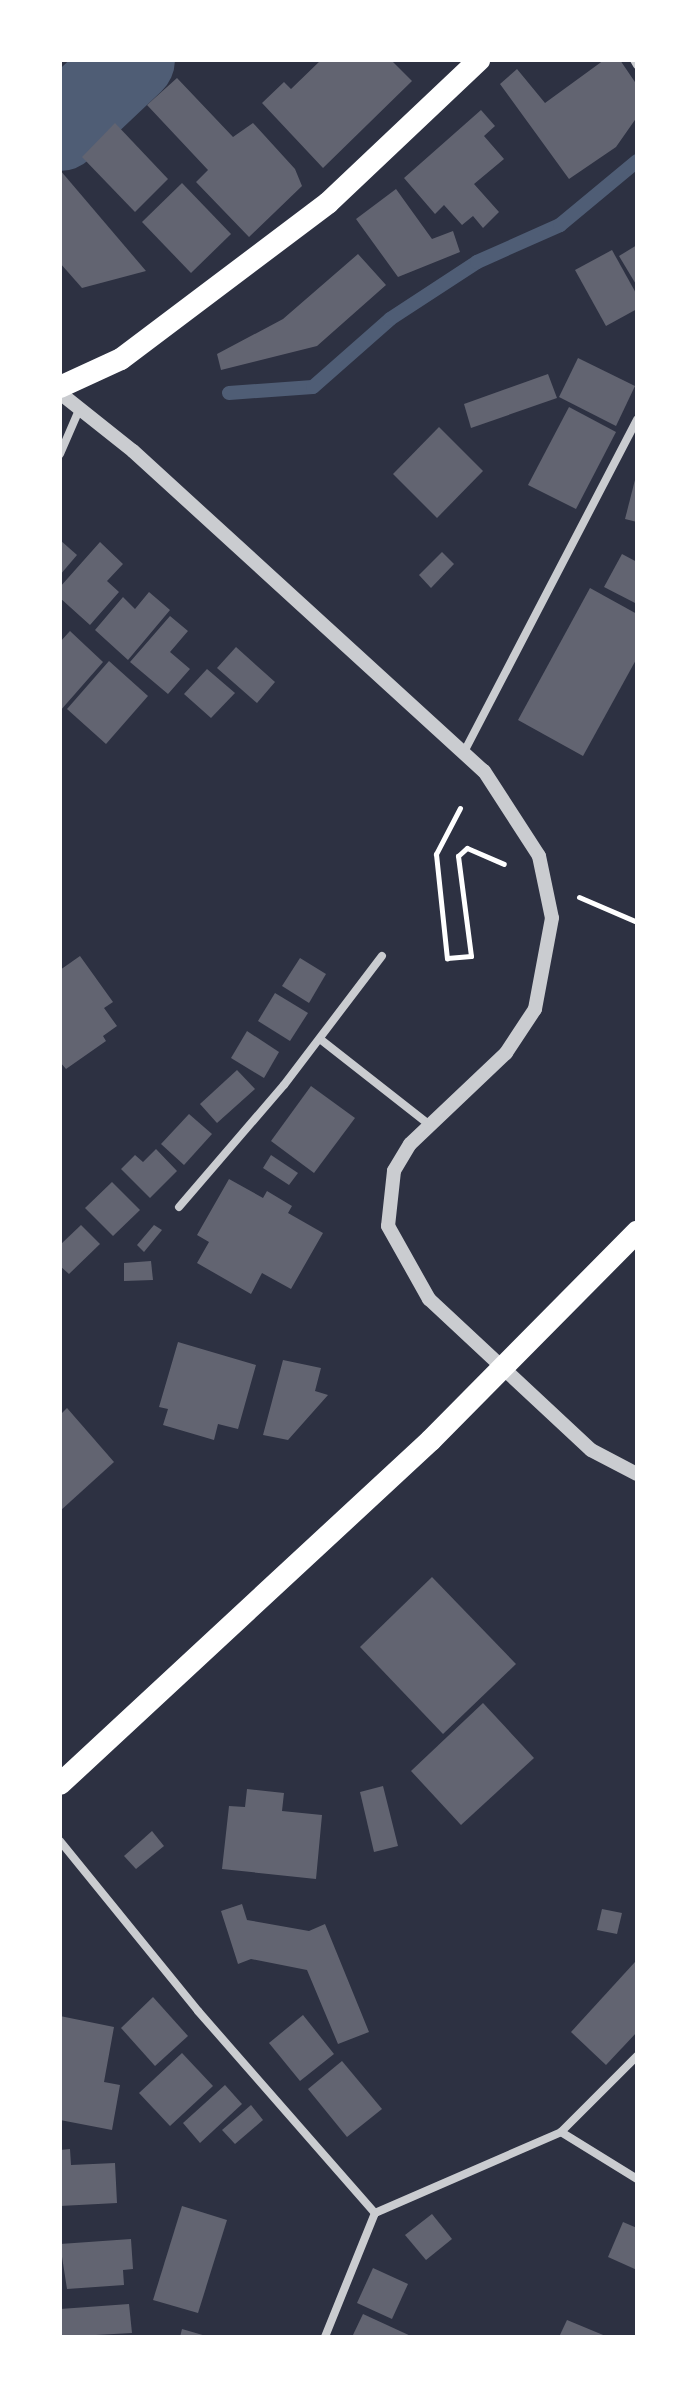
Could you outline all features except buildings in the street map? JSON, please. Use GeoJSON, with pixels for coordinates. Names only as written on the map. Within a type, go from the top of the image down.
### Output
{"type":"FeatureCollection","features":[{"type":"Feature","properties":{"kind":"highway"},"geometry":{"type":"LineString","coordinates":[[60,390],[121,359],[328,203],[479,60]]}},
{"type":"Feature","properties":{"kind":"highway"},"geometry":{"type":"LineString","coordinates":[[60,1784],[505,1369],[637,1232]]}},
{"type":"Feature","properties":{"kind":"street"},"geometry":{"type":"LineString","coordinates":[[634,60],[637,65]]}},
{"type":"Feature","properties":{"kind":"street"},"geometry":{"type":"LineString","coordinates":[[60,390],[79,410],[133,451],[484,771],[539,856],[552,918],[535,1009],[506,1053],[410,1144],[394,1171],[388,1226],[429,1299],[591,1450],[637,1474]]}},
{"type":"Feature","properties":{"kind":"street"},"geometry":{"type":"LineString","coordinates":[[60,454],[79,410]]}},
{"type":"Feature","properties":{"kind":"street"},"geometry":{"type":"LineString","coordinates":[[464,752],[637,419]]}},
{"type":"Feature","properties":{"kind":"street"},"geometry":{"type":"LineString","coordinates":[[179,1207],[320,1039],[382,956]]}},
{"type":"Feature","properties":{"kind":"street"},"geometry":{"type":"LineString","coordinates":[[320,1039],[431,1126]]}},
{"type":"Feature","properties":{"kind":"street"},"geometry":{"type":"LineString","coordinates":[[60,1841],[198,2011],[375,2213]]}},
{"type":"Feature","properties":{"kind":"street"},"geometry":{"type":"LineString","coordinates":[[325,2337],[375,2213],[561,2132],[637,2056]]}},
{"type":"Feature","properties":{"kind":"street"},"geometry":{"type":"LineString","coordinates":[[561,2132],[637,2179]]}},
{"type":"Feature","properties":{"kind":"path"},"geometry":{"type":"LineString","coordinates":[[458,856],[471,956],[447,958],[436,854],[460,808]]}},
{"type":"Feature","properties":{"kind":"waterway"},"geometry":{"type":"LineString","coordinates":[[60,128],[132,60]]}},
{"type":"Feature","properties":{"kind":"waterway"},"geometry":{"type":"LineString","coordinates":[[229,393],[313,387],[390,319],[477,262],[560,225],[637,161]]}}]}
